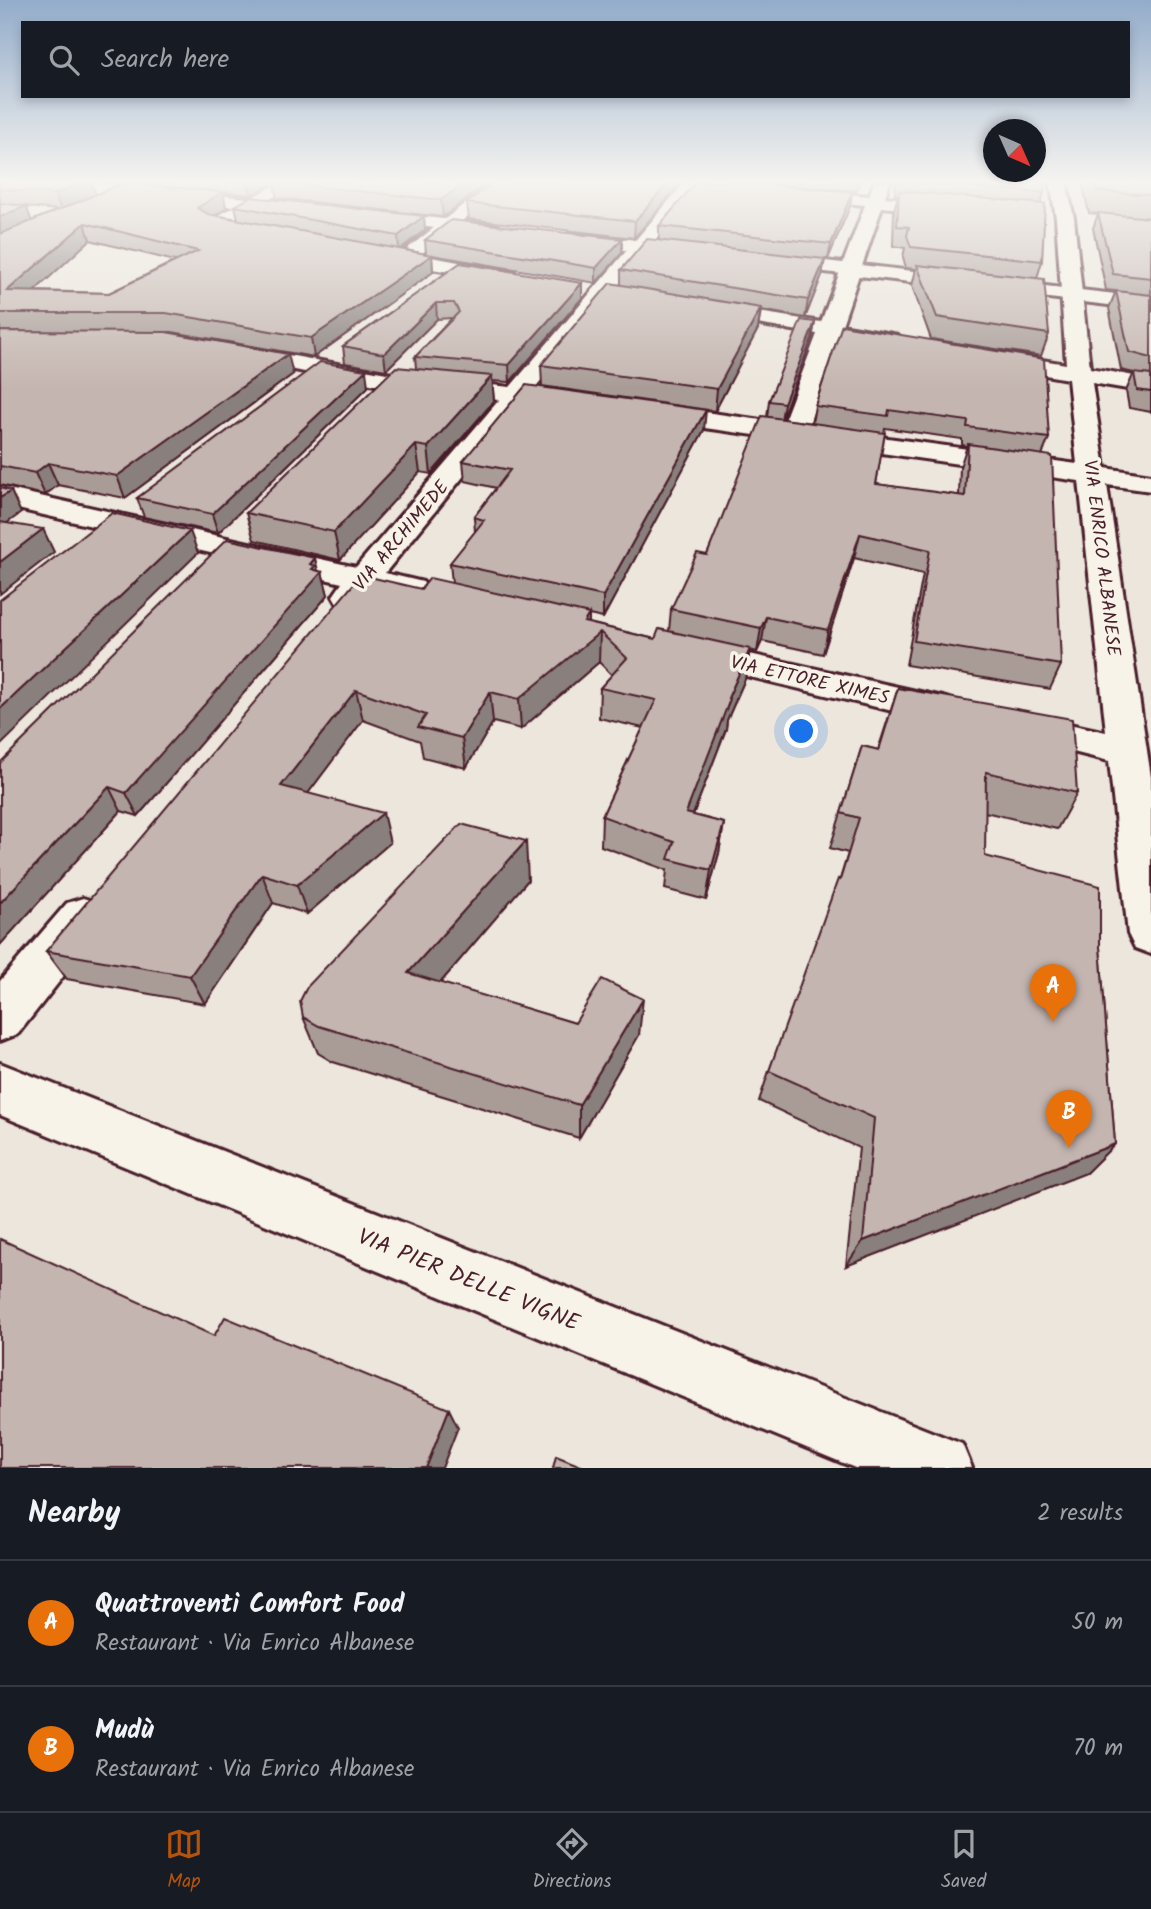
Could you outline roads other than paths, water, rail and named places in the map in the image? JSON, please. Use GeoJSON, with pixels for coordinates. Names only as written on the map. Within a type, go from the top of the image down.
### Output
{"type":"FeatureCollection","features":[{"type":"Feature","properties":{"kind":"street"},"geometry":{"type":"LineString","coordinates":[[363,251],[522,279]]}},
{"type":"Feature","properties":{"kind":"street"},"geometry":{"type":"LineString","coordinates":[[404,259],[415,251]]}},
{"type":"Feature","properties":{"kind":"street","name":"VIA ARCHIMEDE"},"geometry":{"type":"LineString","coordinates":[[328,621],[634,251]]}},
{"type":"Feature","properties":{"kind":"street"},"geometry":{"type":"LineString","coordinates":[[679,251],[719,255]]}},
{"type":"Feature","properties":{"kind":"street"},"geometry":{"type":"LineString","coordinates":[[793,432],[859,251]]}},
{"type":"Feature","properties":{"kind":"street","name":"VIA ENRICO ALBANESE"},"geometry":{"type":"LineString","coordinates":[[1063,251],[1151,933]]}},
{"type":"Feature","properties":{"kind":"street"},"geometry":{"type":"LineString","coordinates":[[759,260],[1151,304]]}},
{"type":"Feature","properties":{"kind":"street"},"geometry":{"type":"LineString","coordinates":[[434,284],[457,268]]}},
{"type":"Feature","properties":{"kind":"street"},"geometry":{"type":"LineString","coordinates":[[695,308],[908,344]]}},
{"type":"Feature","properties":{"kind":"street"},"geometry":{"type":"LineString","coordinates":[[286,391],[346,347]]}},
{"type":"Feature","properties":{"kind":"street"},"geometry":{"type":"LineString","coordinates":[[215,349],[392,381],[516,393],[599,405]]}},
{"type":"Feature","properties":{"kind":"street"},"geometry":{"type":"LineString","coordinates":[[362,410],[419,353]]}},
{"type":"Feature","properties":{"kind":"street"},"geometry":{"type":"LineString","coordinates":[[974,355],[1151,386]]}},
{"type":"Feature","properties":{"kind":"street"},"geometry":{"type":"LineString","coordinates":[[627,409],[1151,483]]}},
{"type":"Feature","properties":{"kind":"street"},"geometry":{"type":"LineString","coordinates":[[0,496],[102,530],[226,547],[446,597]]}},
{"type":"Feature","properties":{"kind":"street"},"geometry":{"type":"LineString","coordinates":[[102,530],[144,498]]}},
{"type":"Feature","properties":{"kind":"street","name":"VIA ETTORE XIMES"},"geometry":{"type":"LineString","coordinates":[[664,646],[1128,751]]}},
{"type":"Feature","properties":{"kind":"street"},"geometry":{"type":"LineString","coordinates":[[0,1018],[106,889]]}},
{"type":"Feature","properties":{"kind":"street","name":"VIA PIER DELLE VIGNE"},"geometry":{"type":"LineString","coordinates":[[0,1089],[938,1468]]}},
{"type":"Feature","properties":{"kind":"place","name":"Quattroventi Comfort Food"},"geometry":{"type":"Point","coordinates":[1053,1022]}},
{"type":"Feature","properties":{"kind":"place","name":"Mudù"},"geometry":{"type":"Point","coordinates":[1069,1148]}}]}
